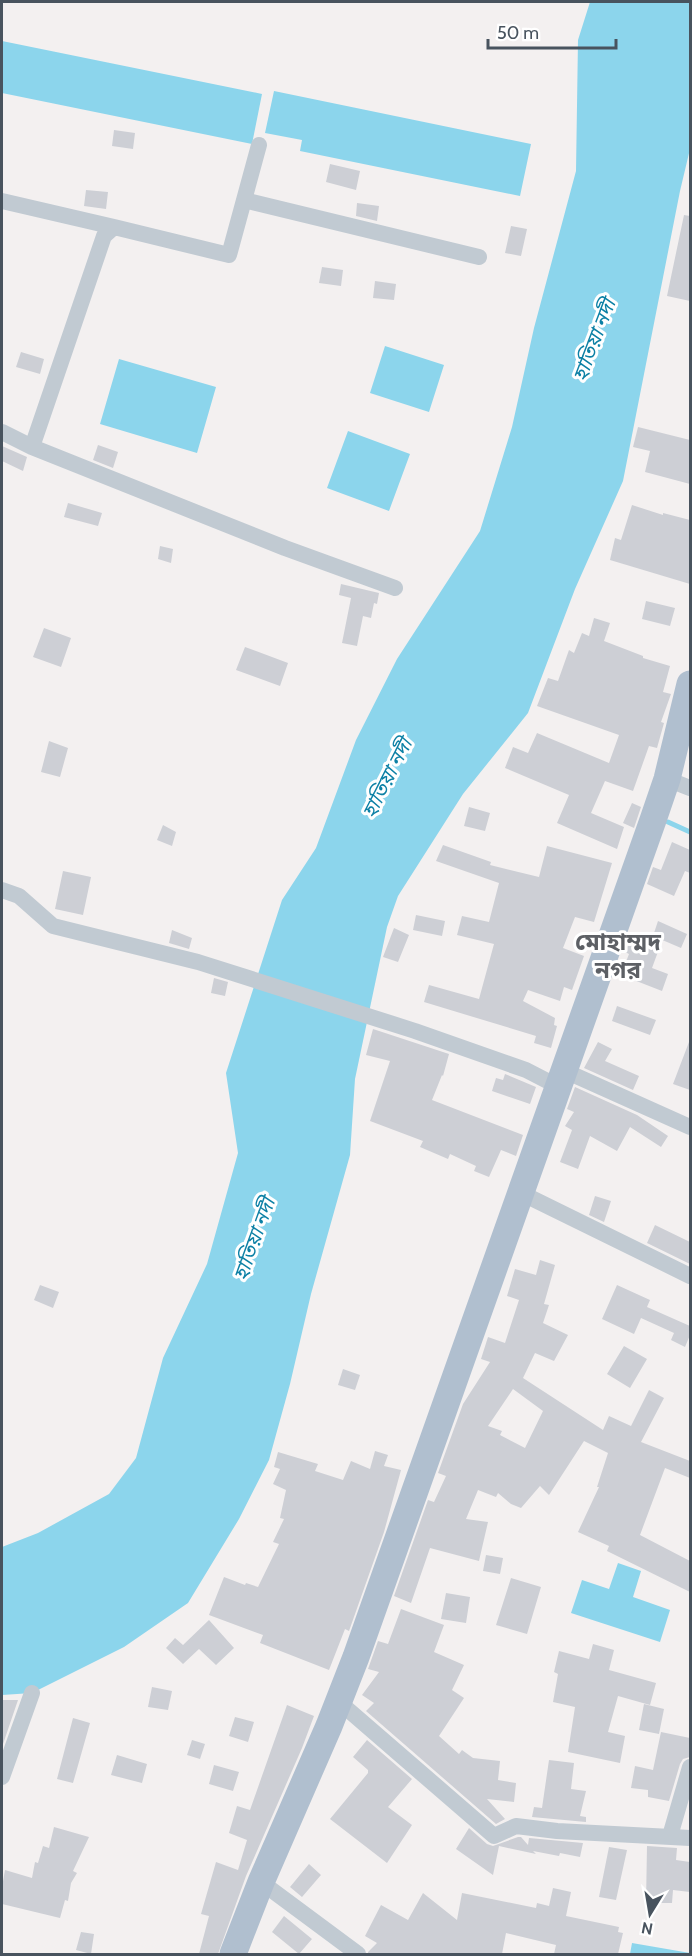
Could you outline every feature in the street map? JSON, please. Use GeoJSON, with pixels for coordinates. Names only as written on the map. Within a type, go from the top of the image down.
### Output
{"type":"FeatureCollection","features":[{"type":"Feature","properties":{"kind":"main road"},"geometry":{"type":"LineString","coordinates":[[233,1954],[338,1701],[562,1079],[679,783],[690,684]]}},
{"type":"Feature","properties":{"kind":"street"},"geometry":{"type":"LineString","coordinates":[[2,201],[230,255],[258,145]]}},
{"type":"Feature","properties":{"kind":"street"},"geometry":{"type":"LineString","coordinates":[[244,200],[479,256]]}},
{"type":"Feature","properties":{"kind":"street"},"geometry":{"type":"LineString","coordinates":[[32,447],[104,236],[114,227]]}},
{"type":"Feature","properties":{"kind":"street"},"geometry":{"type":"LineString","coordinates":[[2,432],[32,447],[285,548],[395,588]]}},
{"type":"Feature","properties":{"kind":"street"},"geometry":{"type":"LineString","coordinates":[[2,890],[19,896],[53,926],[198,962],[415,1031],[526,1070],[562,1079],[690,1127]]}},
{"type":"Feature","properties":{"kind":"street"},"geometry":{"type":"LineString","coordinates":[[521,1193],[690,1276]]}},
{"type":"Feature","properties":{"kind":"street"},"geometry":{"type":"LineString","coordinates":[[2,1777],[32,1693]]}},
{"type":"Feature","properties":{"kind":"street"},"geometry":{"type":"LineString","coordinates":[[338,1701],[494,1836],[516,1826],[557,1831],[690,1838]]}},
{"type":"Feature","properties":{"kind":"street"},"geometry":{"type":"LineString","coordinates":[[670,1836],[690,1767]]}},
{"type":"Feature","properties":{"kind":"street"},"geometry":{"type":"LineString","coordinates":[[261,1882],[358,1954]]}},
{"type":"Feature","properties":{"kind":"water","name":"হাতিয়া নদী"},"geometry":{"type":"Polygon","coordinates":[[[590,2],[690,2],[690,149],[623,481],[575,589],[528,713],[463,794],[398,896],[387,927],[355,1079],[350,1155],[311,1294],[269,1460],[239,1519],[188,1603],[124,1647],[32,1693],[2,1695],[2,1547],[38,1533],[109,1494],[136,1458],[163,1358],[207,1264],[238,1153],[226,1073],[282,900],[316,848],[356,740],[397,659],[480,531],[512,427],[534,328],[576,171],[578,40],[590,2]]]}},
{"type":"Feature","properties":{"kind":"water"},"geometry":{"type":"Polygon","coordinates":[[[2,41],[262,94],[252,144],[2,93],[2,41]]]}},
{"type":"Feature","properties":{"kind":"water"},"geometry":{"type":"Polygon","coordinates":[[[274,91],[531,144],[520,196],[300,151],[302,140],[265,133],[274,91]]]}},
{"type":"Feature","properties":{"kind":"water"},"geometry":{"type":"Polygon","coordinates":[[[385,346],[444,365],[429,412],[370,393],[385,346]]]}},
{"type":"Feature","properties":{"kind":"water"},"geometry":{"type":"Polygon","coordinates":[[[119,359],[216,387],[197,453],[100,424],[119,359]]]}},
{"type":"Feature","properties":{"kind":"water"},"geometry":{"type":"Polygon","coordinates":[[[348,431],[410,454],[389,511],[327,488],[348,431]]]}},
{"type":"Feature","properties":{"kind":"water"},"geometry":{"type":"Polygon","coordinates":[[[618,1563],[641,1571],[633,1597],[670,1610],[660,1642],[571,1613],[582,1580],[609,1589],[618,1563]]]}},
{"type":"Feature","properties":{"kind":"water"},"geometry":{"type":"Polygon","coordinates":[[[632,1943],[690,1953],[690,1954],[630,1954],[632,1943]]]}},
{"type":"Feature","properties":{"kind":"building"},"geometry":{"type":"Polygon","coordinates":[[[114,130],[135,133],[133,149],[112,146],[114,130]]]}},
{"type":"Feature","properties":{"kind":"building"},"geometry":{"type":"Polygon","coordinates":[[[330,164],[360,171],[356,190],[326,182],[330,164]]]}},
{"type":"Feature","properties":{"kind":"building"},"geometry":{"type":"Polygon","coordinates":[[[86,190],[108,192],[106,209],[84,206],[86,190]]]}},
{"type":"Feature","properties":{"kind":"building"},"geometry":{"type":"Polygon","coordinates":[[[357,203],[379,206],[377,221],[356,216],[357,203]]]}},
{"type":"Feature","properties":{"kind":"building"},"geometry":{"type":"Polygon","coordinates":[[[684,215],[690,216],[690,301],[667,296],[684,215]]]}},
{"type":"Feature","properties":{"kind":"building"},"geometry":{"type":"Polygon","coordinates":[[[511,226],[527,229],[521,256],[505,253],[511,226]]]}},
{"type":"Feature","properties":{"kind":"building"},"geometry":{"type":"Polygon","coordinates":[[[322,267],[343,270],[341,286],[319,283],[322,267]]]}},
{"type":"Feature","properties":{"kind":"building"},"geometry":{"type":"Polygon","coordinates":[[[375,281],[396,284],[394,300],[373,298],[375,281]]]}},
{"type":"Feature","properties":{"kind":"building"},"geometry":{"type":"Polygon","coordinates":[[[21,352],[44,359],[40,374],[16,367],[21,352]]]}},
{"type":"Feature","properties":{"kind":"building"},"geometry":{"type":"Polygon","coordinates":[[[638,427],[690,440],[690,484],[645,472],[650,451],[633,447],[638,427]]]}},
{"type":"Feature","properties":{"kind":"building"},"geometry":{"type":"Polygon","coordinates":[[[98,445],[118,452],[113,468],[93,460],[98,445]]]}},
{"type":"Feature","properties":{"kind":"building"},"geometry":{"type":"Polygon","coordinates":[[[2,446],[27,457],[23,471],[2,461],[2,446]]]}},
{"type":"Feature","properties":{"kind":"building"},"geometry":{"type":"Polygon","coordinates":[[[68,503],[102,513],[98,526],[64,517],[68,503]]]}},
{"type":"Feature","properties":{"kind":"building"},"geometry":{"type":"Polygon","coordinates":[[[632,505],[663,515],[663,513],[690,520],[690,584],[610,560],[615,538],[621,540],[632,505]]]}},
{"type":"Feature","properties":{"kind":"building"},"geometry":{"type":"Polygon","coordinates":[[[160,546],[173,549],[171,563],[158,559],[160,546]]]}},
{"type":"Feature","properties":{"kind":"building"},"geometry":{"type":"Polygon","coordinates":[[[341,584],[379,593],[371,618],[363,616],[357,646],[342,643],[351,598],[339,595],[341,584]]]}},
{"type":"Feature","properties":{"kind":"building"},"geometry":{"type":"Polygon","coordinates":[[[646,601],[675,608],[670,626],[642,619],[646,601]]]}},
{"type":"Feature","properties":{"kind":"building"},"geometry":{"type":"Polygon","coordinates":[[[594,618],[610,623],[604,641],[643,656],[643,658],[670,666],[663,692],[671,694],[661,722],[664,723],[657,748],[649,746],[633,791],[605,781],[591,813],[624,827],[617,849],[557,823],[569,795],[505,768],[513,747],[528,753],[537,733],[609,763],[619,735],[537,706],[548,678],[558,681],[569,650],[574,653],[582,633],[589,636],[594,618]]]}},
{"type":"Feature","properties":{"kind":"building"},"geometry":{"type":"Polygon","coordinates":[[[44,628],[71,638],[61,667],[33,657],[44,628]]]}},
{"type":"Feature","properties":{"kind":"building"},"geometry":{"type":"Polygon","coordinates":[[[245,647],[288,663],[280,686],[236,670],[245,647]]]}},
{"type":"Feature","properties":{"kind":"building"},"geometry":{"type":"Polygon","coordinates":[[[49,741],[68,748],[60,777],[41,772],[49,741]]]}},
{"type":"Feature","properties":{"kind":"building"},"geometry":{"type":"Polygon","coordinates":[[[632,803],[641,807],[634,828],[623,823],[632,803]]]}},
{"type":"Feature","properties":{"kind":"building"},"geometry":{"type":"Polygon","coordinates":[[[469,807],[490,813],[485,831],[464,826],[469,807]]]}},
{"type":"Feature","properties":{"kind":"building"},"geometry":{"type":"Polygon","coordinates":[[[163,825],[176,832],[172,846],[157,840],[163,825]]]}},
{"type":"Feature","properties":{"kind":"building"},"geometry":{"type":"Polygon","coordinates":[[[672,842],[690,850],[690,873],[685,871],[674,896],[647,884],[653,867],[661,870],[672,842]]]}},
{"type":"Feature","properties":{"kind":"building"},"geometry":{"type":"Polygon","coordinates":[[[443,845],[491,862],[490,865],[539,877],[547,846],[612,863],[594,922],[575,917],[563,948],[584,956],[572,990],[564,987],[560,1001],[528,990],[523,1001],[555,1018],[554,1025],[557,1026],[551,1048],[534,1043],[536,1036],[424,1002],[429,985],[479,999],[494,944],[457,935],[462,916],[489,922],[499,883],[436,861],[443,845]]]}},
{"type":"Feature","properties":{"kind":"building"},"geometry":{"type":"Polygon","coordinates":[[[63,871],[91,877],[83,915],[55,909],[63,871]]]}},
{"type":"Feature","properties":{"kind":"building"},"geometry":{"type":"Polygon","coordinates":[[[416,915],[445,921],[442,936],[413,930],[416,915]]]}},
{"type":"Feature","properties":{"kind":"building"},"geometry":{"type":"Polygon","coordinates":[[[658,921],[687,934],[681,948],[653,936],[658,921]]]}},
{"type":"Feature","properties":{"kind":"building"},"geometry":{"type":"Polygon","coordinates":[[[394,928],[409,935],[398,962],[383,957],[394,928]]]}},
{"type":"Feature","properties":{"kind":"building"},"geometry":{"type":"Polygon","coordinates":[[[172,930],[192,938],[189,949],[169,943],[172,930]]]}},
{"type":"Feature","properties":{"kind":"building"},"geometry":{"type":"Polygon","coordinates":[[[631,937],[659,949],[652,968],[668,974],[662,991],[621,975],[629,954],[625,952],[631,937]]]}},
{"type":"Feature","properties":{"kind":"building"},"geometry":{"type":"Polygon","coordinates":[[[214,978],[228,982],[225,996],[211,993],[214,978]]]}},
{"type":"Feature","properties":{"kind":"building"},"geometry":{"type":"Polygon","coordinates":[[[617,1006],[656,1020],[650,1035],[612,1021],[617,1006]]]}},
{"type":"Feature","properties":{"kind":"building"},"geometry":{"type":"Polygon","coordinates":[[[373,1029],[449,1054],[443,1076],[432,1100],[523,1135],[516,1156],[501,1150],[489,1177],[474,1171],[476,1166],[450,1154],[448,1159],[420,1147],[423,1141],[370,1121],[390,1061],[366,1055],[373,1029]]]}},
{"type":"Feature","properties":{"kind":"building"},"geometry":{"type":"Polygon","coordinates":[[[598,1042],[612,1049],[605,1061],[639,1076],[633,1090],[584,1068],[598,1042]]]}},
{"type":"Feature","properties":{"kind":"building"},"geometry":{"type":"Polygon","coordinates":[[[690,1042],[690,1090],[673,1084],[690,1042]]]}},
{"type":"Feature","properties":{"kind":"building"},"geometry":{"type":"Polygon","coordinates":[[[505,1074],[536,1087],[530,1104],[492,1091],[496,1078],[503,1080],[505,1074]]]}},
{"type":"Feature","properties":{"kind":"building"},"geometry":{"type":"Polygon","coordinates":[[[575,1087],[637,1115],[668,1136],[661,1147],[630,1127],[617,1151],[590,1136],[578,1169],[560,1162],[572,1130],[565,1126],[574,1112],[567,1109],[575,1087]]]}},
{"type":"Feature","properties":{"kind":"building"},"geometry":{"type":"Polygon","coordinates":[[[595,1196],[611,1201],[604,1222],[589,1215],[595,1196]]]}},
{"type":"Feature","properties":{"kind":"building"},"geometry":{"type":"Polygon","coordinates":[[[655,1225],[690,1242],[690,1264],[647,1243],[655,1225]]]}},
{"type":"Feature","properties":{"kind":"building"},"geometry":{"type":"Polygon","coordinates":[[[540,1260],[555,1265],[544,1304],[549,1305],[543,1323],[568,1335],[554,1361],[535,1353],[523,1378],[603,1430],[609,1416],[631,1426],[649,1390],[664,1398],[641,1442],[690,1461],[690,1478],[665,1468],[640,1535],[690,1561],[690,1592],[607,1551],[609,1546],[578,1532],[599,1487],[597,1487],[608,1453],[584,1441],[549,1495],[540,1486],[521,1508],[511,1504],[498,1493],[496,1497],[478,1490],[466,1519],[488,1522],[479,1561],[430,1548],[411,1603],[394,1596],[428,1500],[434,1502],[446,1476],[438,1473],[463,1404],[490,1362],[481,1359],[488,1337],[505,1343],[519,1300],[507,1296],[515,1269],[536,1275],[540,1260]],[[513,1389],[488,1426],[502,1431],[500,1435],[525,1448],[543,1411],[513,1389]]]}},
{"type":"Feature","properties":{"kind":"building"},"geometry":{"type":"Polygon","coordinates":[[[40,1285],[59,1292],[53,1308],[34,1300],[40,1285]]]}},
{"type":"Feature","properties":{"kind":"building"},"geometry":{"type":"Polygon","coordinates":[[[617,1285],[650,1300],[647,1307],[690,1326],[690,1335],[685,1347],[671,1340],[674,1333],[641,1318],[634,1334],[602,1319],[617,1285]]]}},
{"type":"Feature","properties":{"kind":"building"},"geometry":{"type":"Polygon","coordinates":[[[624,1346],[647,1359],[630,1388],[607,1374],[624,1346]]]}},
{"type":"Feature","properties":{"kind":"building"},"geometry":{"type":"Polygon","coordinates":[[[343,1369],[360,1375],[355,1390],[338,1385],[343,1369]]]}},
{"type":"Feature","properties":{"kind":"building"},"geometry":{"type":"Polygon","coordinates":[[[375,1451],[388,1455],[384,1466],[401,1470],[384,1532],[349,1631],[345,1629],[329,1670],[260,1643],[263,1635],[209,1615],[224,1577],[258,1587],[279,1544],[273,1542],[284,1519],[280,1518],[286,1490],[273,1484],[280,1469],[274,1467],[278,1452],[318,1464],[315,1471],[343,1480],[351,1461],[370,1469],[375,1451]]]}},
{"type":"Feature","properties":{"kind":"building"},"geometry":{"type":"Polygon","coordinates":[[[486,1555],[503,1558],[500,1574],[483,1571],[486,1555]]]}},
{"type":"Feature","properties":{"kind":"building"},"geometry":{"type":"Polygon","coordinates":[[[511,1578],[541,1587],[527,1634],[496,1625],[511,1578]]]}},
{"type":"Feature","properties":{"kind":"building"},"geometry":{"type":"Polygon","coordinates":[[[446,1593],[470,1597],[466,1623],[441,1619],[446,1593]]]}},
{"type":"Feature","properties":{"kind":"building"},"geometry":{"type":"Polygon","coordinates":[[[401,1609],[444,1625],[434,1652],[464,1665],[452,1690],[464,1698],[439,1736],[459,1754],[462,1750],[473,1758],[500,1761],[498,1780],[516,1783],[514,1802],[487,1799],[505,1819],[496,1824],[366,1711],[374,1703],[362,1695],[379,1672],[368,1669],[378,1641],[388,1644],[401,1609]]]}},
{"type":"Feature","properties":{"kind":"building"},"geometry":{"type":"Polygon","coordinates":[[[209,1620],[234,1648],[216,1665],[199,1649],[183,1664],[166,1648],[175,1638],[183,1645],[209,1620]]]}},
{"type":"Feature","properties":{"kind":"building"},"geometry":{"type":"Polygon","coordinates":[[[593,1644],[614,1650],[609,1670],[656,1683],[650,1705],[618,1696],[608,1732],[625,1736],[620,1763],[568,1752],[575,1707],[553,1702],[558,1674],[554,1672],[559,1651],[589,1659],[593,1644]]]}},
{"type":"Feature","properties":{"kind":"building"},"geometry":{"type":"Polygon","coordinates":[[[152,1687],[172,1691],[168,1710],[148,1707],[152,1687]]]}},
{"type":"Feature","properties":{"kind":"building"},"geometry":{"type":"Polygon","coordinates":[[[2,1700],[18,1700],[2,1747],[2,1700]]]}},
{"type":"Feature","properties":{"kind":"building"},"geometry":{"type":"Polygon","coordinates":[[[644,1704],[664,1709],[659,1734],[639,1730],[644,1704]]]}},
{"type":"Feature","properties":{"kind":"building"},"geometry":{"type":"Polygon","coordinates":[[[287,1705],[314,1716],[246,1876],[218,1954],[199,1954],[209,1916],[201,1914],[216,1862],[238,1870],[247,1840],[229,1833],[237,1806],[250,1810],[287,1705]]]}},
{"type":"Feature","properties":{"kind":"building"},"geometry":{"type":"Polygon","coordinates":[[[235,1717],[254,1722],[248,1742],[229,1736],[235,1717]]]}},
{"type":"Feature","properties":{"kind":"building"},"geometry":{"type":"Polygon","coordinates":[[[73,1718],[90,1723],[73,1783],[57,1779],[73,1718]]]}},
{"type":"Feature","properties":{"kind":"building"},"geometry":{"type":"Polygon","coordinates":[[[661,1732],[690,1738],[690,1757],[683,1759],[680,1764],[669,1801],[648,1797],[648,1790],[631,1788],[635,1766],[653,1770],[661,1732]]]}},
{"type":"Feature","properties":{"kind":"building"},"geometry":{"type":"Polygon","coordinates":[[[192,1740],[205,1744],[200,1759],[187,1755],[192,1740]]]}},
{"type":"Feature","properties":{"kind":"building"},"geometry":{"type":"Polygon","coordinates":[[[367,1740],[412,1779],[388,1807],[412,1825],[387,1863],[330,1819],[368,1773],[368,1770],[353,1757],[367,1740]]]}},
{"type":"Feature","properties":{"kind":"building"},"geometry":{"type":"Polygon","coordinates":[[[117,1755],[147,1764],[142,1783],[111,1775],[117,1755]]]}},
{"type":"Feature","properties":{"kind":"building"},"geometry":{"type":"Polygon","coordinates":[[[549,1760],[574,1763],[571,1789],[586,1791],[580,1816],[586,1817],[586,1822],[532,1817],[534,1807],[542,1808],[549,1760]]]}},
{"type":"Feature","properties":{"kind":"building"},"geometry":{"type":"Polygon","coordinates":[[[214,1765],[239,1772],[233,1791],[209,1784],[214,1765]]]}},
{"type":"Feature","properties":{"kind":"building"},"geometry":{"type":"Polygon","coordinates":[[[54,1827],[89,1837],[73,1871],[77,1873],[71,1883],[68,1901],[65,1900],[60,1918],[2,1904],[5,1870],[32,1878],[35,1862],[38,1863],[43,1846],[49,1848],[54,1827]]]}},
{"type":"Feature","properties":{"kind":"building"},"geometry":{"type":"Polygon","coordinates":[[[469,1828],[487,1844],[493,1846],[518,1837],[521,1837],[528,1845],[529,1838],[583,1843],[580,1857],[533,1851],[536,1854],[499,1846],[493,1875],[456,1849],[469,1828]]]}},
{"type":"Feature","properties":{"kind":"building"},"geometry":{"type":"Polygon","coordinates":[[[647,1846],[677,1848],[676,1860],[690,1862],[690,1892],[673,1890],[672,1903],[646,1903],[647,1846]]]}},
{"type":"Feature","properties":{"kind":"building"},"geometry":{"type":"Polygon","coordinates":[[[609,1847],[627,1850],[616,1900],[599,1897],[609,1847]]]}},
{"type":"Feature","properties":{"kind":"building"},"geometry":{"type":"Polygon","coordinates":[[[309,1864],[321,1875],[302,1897],[290,1887],[309,1864]]]}},
{"type":"Feature","properties":{"kind":"building"},"geometry":{"type":"Polygon","coordinates":[[[553,1888],[571,1892],[566,1916],[619,1927],[618,1932],[623,1933],[618,1954],[554,1954],[556,1945],[506,1933],[502,1954],[368,1954],[377,1943],[365,1936],[381,1905],[408,1920],[423,1893],[457,1920],[462,1893],[536,1908],[537,1903],[549,1906],[553,1888]]]}},
{"type":"Feature","properties":{"kind":"building"},"geometry":{"type":"Polygon","coordinates":[[[284,1916],[312,1939],[299,1954],[272,1932],[284,1916]]]}},
{"type":"Feature","properties":{"kind":"building"},"geometry":{"type":"Polygon","coordinates":[[[81,1932],[94,1934],[91,1954],[76,1950],[81,1932]]]}},
{"type":"Feature","properties":{"kind":"waterway"},"geometry":{"type":"LineString","coordinates":[[668,822],[690,832]]}},
{"type":"Feature","properties":{"kind":"district","name":"মোহাম্মদ নগর"},"geometry":{"type":"Point","coordinates":[618,956]}}]}
